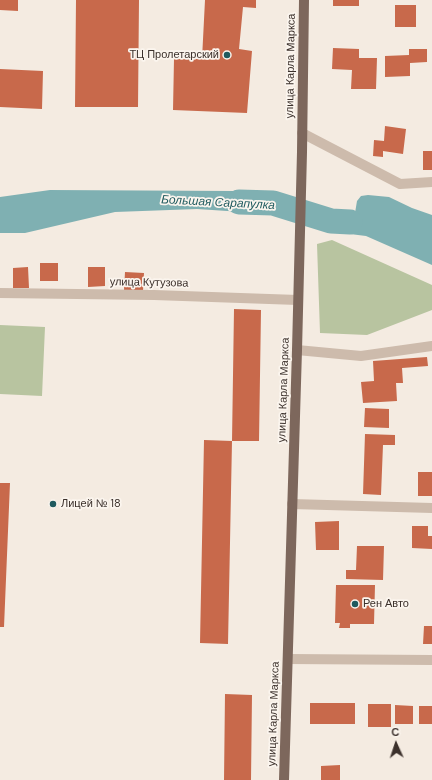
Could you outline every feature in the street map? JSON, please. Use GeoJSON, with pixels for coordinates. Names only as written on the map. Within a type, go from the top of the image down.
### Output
{"type":"FeatureCollection","features":[{"type":"Feature","properties":{"kind":"main road","name":"улица Карла Маркса"},"geometry":{"type":"LineString","coordinates":[[284,780],[297,350],[304,0]]}},
{"type":"Feature","properties":{"kind":"street"},"geometry":{"type":"LineString","coordinates":[[302,133],[400,184],[432,182]]}},
{"type":"Feature","properties":{"kind":"street","name":"улица Кутузова"},"geometry":{"type":"LineString","coordinates":[[0,293],[154,295],[298,300]]}},
{"type":"Feature","properties":{"kind":"street"},"geometry":{"type":"LineString","coordinates":[[297,350],[361,356],[432,346]]}},
{"type":"Feature","properties":{"kind":"street"},"geometry":{"type":"LineString","coordinates":[[292,504],[432,508]]}},
{"type":"Feature","properties":{"kind":"street"},"geometry":{"type":"LineString","coordinates":[[288,659],[432,660]]}},
{"type":"Feature","properties":{"kind":"green space"},"geometry":{"type":"Polygon","coordinates":[[[332,240],[432,285],[432,310],[367,335],[320,333],[317,244],[332,240]]]}},
{"type":"Feature","properties":{"kind":"green space"},"geometry":{"type":"Polygon","coordinates":[[[0,325],[45,327],[42,396],[0,394],[0,325]]]}},
{"type":"Feature","properties":{"kind":"water"},"geometry":{"type":"Polygon","coordinates":[[[50,190],[233,191],[273,195],[273,214],[197,209],[115,212],[25,233],[0,233],[0,197],[50,190]]]}},
{"type":"Feature","properties":{"kind":"water"},"geometry":{"type":"Polygon","coordinates":[[[368,195],[389,197],[412,208],[432,215],[432,265],[366,236],[342,233],[316,226],[316,213],[332,213],[348,217],[352,216],[355,213],[357,201],[361,196],[368,195]]]}},
{"type":"Feature","properties":{"kind":"building"},"geometry":{"type":"Polygon","coordinates":[[[0,0],[18,0],[18,11],[0,10],[0,0]]]}},
{"type":"Feature","properties":{"kind":"building"},"geometry":{"type":"Polygon","coordinates":[[[76,0],[139,0],[138,107],[75,107],[76,0]]]}},
{"type":"Feature","properties":{"kind":"building","name":"ТЦ Пролетарский"},"geometry":{"type":"Polygon","coordinates":[[[205,0],[256,0],[256,8],[243,7],[239,49],[252,51],[247,113],[173,110],[174,59],[202,59],[205,0]]]}},
{"type":"Feature","properties":{"kind":"building"},"geometry":{"type":"Polygon","coordinates":[[[333,0],[359,0],[359,6],[333,6],[333,0]]]}},
{"type":"Feature","properties":{"kind":"building"},"geometry":{"type":"Polygon","coordinates":[[[395,5],[416,5],[416,27],[395,27],[395,5]]]}},
{"type":"Feature","properties":{"kind":"building"},"geometry":{"type":"Polygon","coordinates":[[[333,48],[359,49],[359,58],[377,58],[376,89],[351,89],[352,70],[332,69],[333,48]]]}},
{"type":"Feature","properties":{"kind":"building"},"geometry":{"type":"Polygon","coordinates":[[[409,49],[427,49],[427,62],[410,63],[410,76],[385,77],[385,56],[409,55],[409,49]]]}},
{"type":"Feature","properties":{"kind":"building"},"geometry":{"type":"Polygon","coordinates":[[[0,69],[43,71],[42,109],[0,107],[0,69]]]}},
{"type":"Feature","properties":{"kind":"building"},"geometry":{"type":"Polygon","coordinates":[[[385,126],[406,129],[403,154],[383,151],[383,157],[373,156],[374,140],[384,141],[385,126]]]}},
{"type":"Feature","properties":{"kind":"building"},"geometry":{"type":"Polygon","coordinates":[[[423,151],[432,151],[432,170],[423,170],[423,151]]]}},
{"type":"Feature","properties":{"kind":"building"},"geometry":{"type":"Polygon","coordinates":[[[40,263],[58,263],[58,281],[40,281],[40,263]]]}},
{"type":"Feature","properties":{"kind":"building"},"geometry":{"type":"Polygon","coordinates":[[[28,267],[29,288],[13,288],[13,268],[28,267]]]}},
{"type":"Feature","properties":{"kind":"building"},"geometry":{"type":"Polygon","coordinates":[[[88,267],[105,267],[105,286],[88,287],[88,267]]]}},
{"type":"Feature","properties":{"kind":"building"},"geometry":{"type":"Polygon","coordinates":[[[125,272],[144,273],[143,291],[124,290],[125,272]]]}},
{"type":"Feature","properties":{"kind":"building"},"geometry":{"type":"Polygon","coordinates":[[[234,309],[261,310],[259,441],[232,441],[234,309]]]}},
{"type":"Feature","properties":{"kind":"building"},"geometry":{"type":"Polygon","coordinates":[[[427,357],[428,366],[402,368],[403,383],[396,383],[397,401],[363,403],[361,382],[374,381],[373,361],[427,357]]]}},
{"type":"Feature","properties":{"kind":"building"},"geometry":{"type":"Polygon","coordinates":[[[365,408],[389,409],[389,428],[364,427],[365,408]]]}},
{"type":"Feature","properties":{"kind":"building"},"geometry":{"type":"Polygon","coordinates":[[[365,434],[395,435],[395,445],[383,445],[381,495],[363,494],[365,434]]]}},
{"type":"Feature","properties":{"kind":"building"},"geometry":{"type":"Polygon","coordinates":[[[204,440],[232,441],[228,644],[200,643],[204,440]]]}},
{"type":"Feature","properties":{"kind":"building"},"geometry":{"type":"Polygon","coordinates":[[[418,472],[432,472],[432,496],[418,496],[418,472]]]}},
{"type":"Feature","properties":{"kind":"building"},"geometry":{"type":"Polygon","coordinates":[[[0,483],[10,483],[4,627],[0,627],[0,483]]]}},
{"type":"Feature","properties":{"kind":"building"},"geometry":{"type":"Polygon","coordinates":[[[339,521],[339,550],[316,550],[315,522],[339,521]]]}},
{"type":"Feature","properties":{"kind":"building"},"geometry":{"type":"Polygon","coordinates":[[[412,526],[428,526],[428,536],[432,536],[432,549],[412,548],[412,526]]]}},
{"type":"Feature","properties":{"kind":"building"},"geometry":{"type":"Polygon","coordinates":[[[357,546],[384,546],[383,580],[346,579],[346,570],[356,570],[357,546]]]}},
{"type":"Feature","properties":{"kind":"building","name":"Рен Авто"},"geometry":{"type":"Polygon","coordinates":[[[336,585],[375,585],[374,624],[350,624],[350,628],[339,628],[340,623],[335,623],[336,585]]]}},
{"type":"Feature","properties":{"kind":"building"},"geometry":{"type":"Polygon","coordinates":[[[424,626],[432,626],[432,644],[423,644],[424,626]]]}},
{"type":"Feature","properties":{"kind":"building"},"geometry":{"type":"Polygon","coordinates":[[[225,694],[252,695],[251,780],[224,780],[225,694]]]}},
{"type":"Feature","properties":{"kind":"building"},"geometry":{"type":"Polygon","coordinates":[[[310,703],[355,703],[355,724],[310,724],[310,703]]]}},
{"type":"Feature","properties":{"kind":"building"},"geometry":{"type":"Polygon","coordinates":[[[368,704],[391,704],[391,727],[368,727],[368,704]]]}},
{"type":"Feature","properties":{"kind":"building"},"geometry":{"type":"Polygon","coordinates":[[[395,705],[413,706],[413,724],[395,724],[395,705]]]}},
{"type":"Feature","properties":{"kind":"building"},"geometry":{"type":"Polygon","coordinates":[[[419,706],[432,706],[432,724],[419,724],[419,706]]]}},
{"type":"Feature","properties":{"kind":"building"},"geometry":{"type":"Polygon","coordinates":[[[340,765],[340,780],[321,780],[321,766],[340,765]]]}},
{"type":"Feature","properties":{"kind":"waterway","name":"Большая Сарапулка"},"geometry":{"type":"LineString","coordinates":[[239,202],[273,203],[331,221],[350,222]]}},
{"type":"Feature","properties":{"kind":"place","name":"ТЦ Пролетарский"},"geometry":{"type":"Point","coordinates":[227,55]}},
{"type":"Feature","properties":{"kind":"place","name":"Лицей № 18"},"geometry":{"type":"Point","coordinates":[53,504]}},
{"type":"Feature","properties":{"kind":"place","name":"Рен Авто"},"geometry":{"type":"Point","coordinates":[355,604]}}]}
